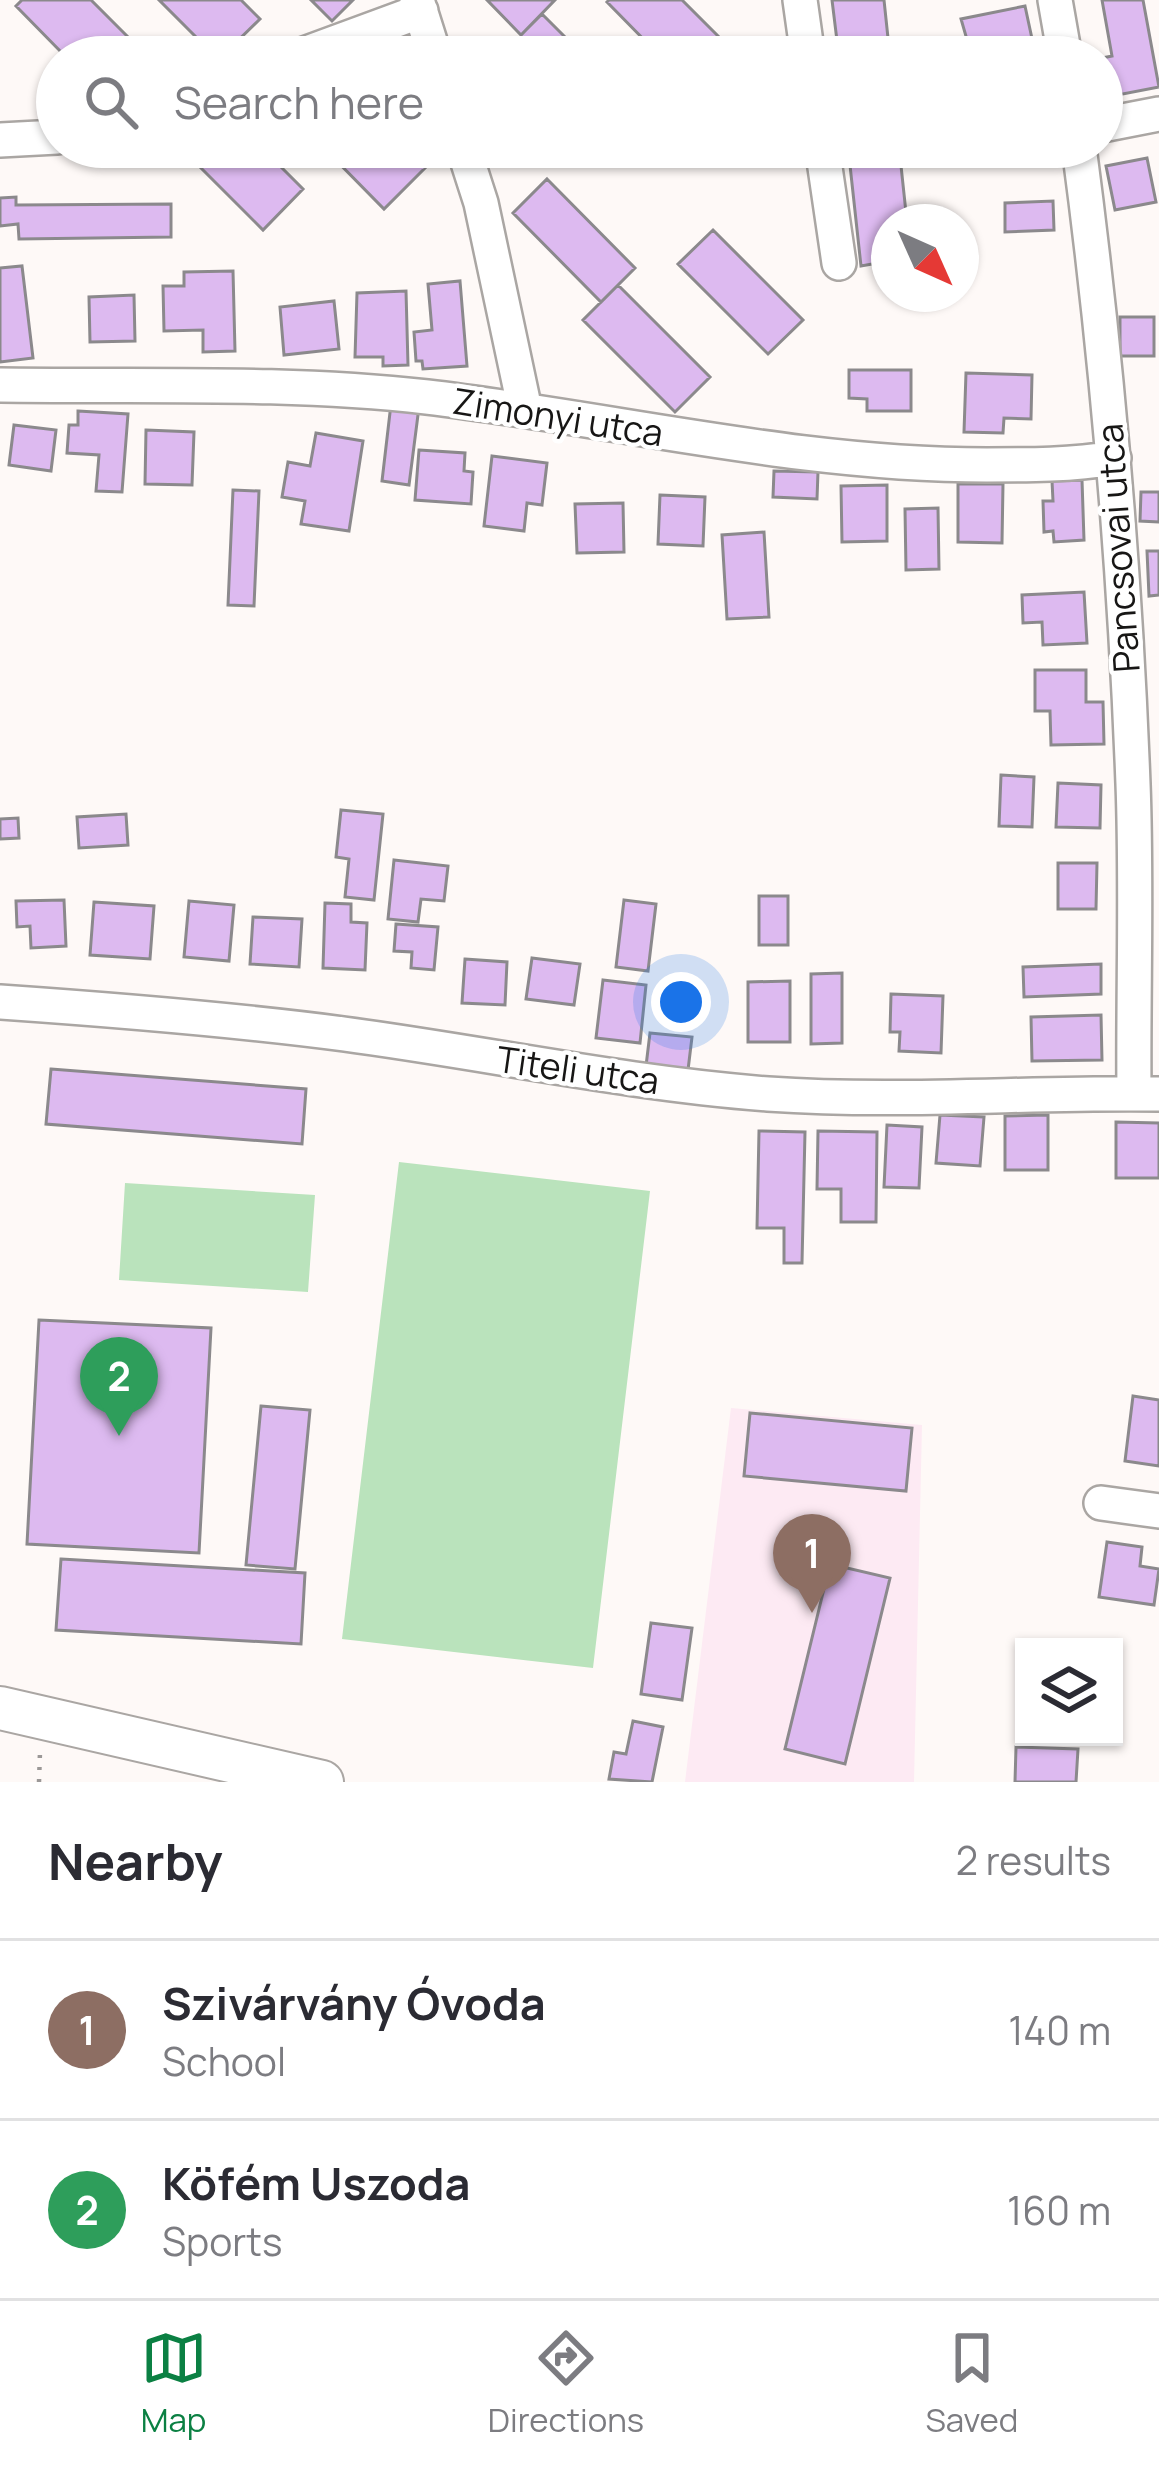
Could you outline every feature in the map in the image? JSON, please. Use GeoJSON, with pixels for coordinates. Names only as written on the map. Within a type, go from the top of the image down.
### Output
{"type":"FeatureCollection","features":[{"type":"Feature","properties":{"kind":"street"},"geometry":{"type":"LineString","coordinates":[[800,0],[805,36]]}},
{"type":"Feature","properties":{"kind":"street"},"geometry":{"type":"LineString","coordinates":[[1055,0],[1061,36]]}},
{"type":"Feature","properties":{"kind":"street"},"geometry":{"type":"LineString","coordinates":[[346,36],[419,5],[429,36]]}},
{"type":"Feature","properties":{"kind":"street"},"geometry":{"type":"LineString","coordinates":[[1123,121],[1159,114]]}},
{"type":"Feature","properties":{"kind":"street"},"geometry":{"type":"LineString","coordinates":[[0,140],[36,138]]}},
{"type":"Feature","properties":{"kind":"street"},"geometry":{"type":"LineString","coordinates":[[470,168],[525,410]]}},
{"type":"Feature","properties":{"kind":"street"},"geometry":{"type":"LineString","coordinates":[[825,168],[839,263]]}},
{"type":"Feature","properties":{"kind":"street","name":"Pancsovai utca"},"geometry":{"type":"LineString","coordinates":[[1082,168],[1114,458],[1146,1094]]}},
{"type":"Feature","properties":{"kind":"street","name":"Zimonyi utca"},"geometry":{"type":"LineString","coordinates":[[0,386],[353,390],[525,410],[721,442],[930,465],[1083,463],[1114,458]]}},
{"type":"Feature","properties":{"kind":"street","name":"Titeli utca"},"geometry":{"type":"LineString","coordinates":[[0,1002],[215,1018],[620,1079],[769,1094],[887,1099],[1146,1094]]}},
{"type":"Feature","properties":{"kind":"street"},"geometry":{"type":"LineString","coordinates":[[1101,1503],[1159,1511]]}},
{"type":"Feature","properties":{"kind":"street"},"geometry":{"type":"LineString","coordinates":[[0,1708],[319,1782]]}},
{"type":"Feature","properties":{"kind":"shaded area"},"geometry":{"type":"Polygon","coordinates":[[[731,1408],[922,1425],[914,1782],[685,1782],[731,1408]]]}},
{"type":"Feature","properties":{"kind":"green space"},"geometry":{"type":"Polygon","coordinates":[[[399,1162],[650,1191],[593,1668],[342,1639],[399,1162]]]}},
{"type":"Feature","properties":{"kind":"green space"},"geometry":{"type":"Polygon","coordinates":[[[125,1183],[315,1195],[308,1292],[119,1280],[125,1183]]]}},
{"type":"Feature","properties":{"kind":"building"},"geometry":{"type":"Polygon","coordinates":[[[22,0],[91,0],[127,36],[45,36],[16,6],[22,0]]]}},
{"type":"Feature","properties":{"kind":"building"},"geometry":{"type":"Polygon","coordinates":[[[159,0],[241,0],[260,19],[243,36],[195,36],[159,0]]]}},
{"type":"Feature","properties":{"kind":"building"},"geometry":{"type":"Polygon","coordinates":[[[311,0],[353,0],[332,21],[311,0]]]}},
{"type":"Feature","properties":{"kind":"building"},"geometry":{"type":"Polygon","coordinates":[[[487,0],[555,0],[521,35],[487,0]]]}},
{"type":"Feature","properties":{"kind":"building"},"geometry":{"type":"Polygon","coordinates":[[[682,0],[718,36],[640,36],[607,2],[682,0]]]}},
{"type":"Feature","properties":{"kind":"building"},"geometry":{"type":"Polygon","coordinates":[[[832,0],[884,0],[888,36],[836,36],[832,0]]]}},
{"type":"Feature","properties":{"kind":"building"},"geometry":{"type":"Polygon","coordinates":[[[1102,0],[1143,0],[1159,87],[1123,94],[1123,36],[1108,36],[1102,0]]]}},
{"type":"Feature","properties":{"kind":"building"},"geometry":{"type":"Polygon","coordinates":[[[1025,6],[1031,36],[966,36],[961,19],[1025,6]]]}},
{"type":"Feature","properties":{"kind":"building"},"geometry":{"type":"Polygon","coordinates":[[[542,14],[564,36],[520,36],[542,14]]]}},
{"type":"Feature","properties":{"kind":"building"},"geometry":{"type":"Polygon","coordinates":[[[1147,158],[1156,202],[1115,210],[1106,168],[1123,168],[1123,163],[1147,158]]]}},
{"type":"Feature","properties":{"kind":"building"},"geometry":{"type":"Polygon","coordinates":[[[201,168],[282,168],[303,189],[263,230],[201,168]]]}},
{"type":"Feature","properties":{"kind":"building"},"geometry":{"type":"Polygon","coordinates":[[[344,168],[425,168],[384,209],[344,168]]]}},
{"type":"Feature","properties":{"kind":"building"},"geometry":{"type":"Polygon","coordinates":[[[850,168],[901,168],[905,204],[871,204],[871,264],[861,266],[850,168]]]}},
{"type":"Feature","properties":{"kind":"building"},"geometry":{"type":"Polygon","coordinates":[[[547,179],[635,268],[601,302],[513,213],[547,179]]]}},
{"type":"Feature","properties":{"kind":"building"},"geometry":{"type":"Polygon","coordinates":[[[16,197],[16,205],[171,204],[171,237],[19,239],[18,224],[0,226],[0,198],[16,197]]]}},
{"type":"Feature","properties":{"kind":"building"},"geometry":{"type":"Polygon","coordinates":[[[1053,201],[1054,230],[1005,232],[1005,203],[1053,201]]]}},
{"type":"Feature","properties":{"kind":"building"},"geometry":{"type":"Polygon","coordinates":[[[713,230],[803,320],[768,354],[678,264],[713,230]]]}},
{"type":"Feature","properties":{"kind":"building"},"geometry":{"type":"Polygon","coordinates":[[[22,266],[33,358],[0,362],[0,268],[22,266]]]}},
{"type":"Feature","properties":{"kind":"building"},"geometry":{"type":"Polygon","coordinates":[[[233,271],[235,351],[203,352],[203,330],[164,331],[163,286],[184,286],[184,272],[233,271]]]}},
{"type":"Feature","properties":{"kind":"building"},"geometry":{"type":"Polygon","coordinates":[[[460,281],[467,366],[423,369],[422,361],[416,361],[414,332],[432,330],[428,284],[460,281]]]}},
{"type":"Feature","properties":{"kind":"building"},"geometry":{"type":"Polygon","coordinates":[[[618,285],[710,377],[675,412],[583,320],[618,285]]]}},
{"type":"Feature","properties":{"kind":"building"},"geometry":{"type":"Polygon","coordinates":[[[406,291],[408,365],[383,366],[383,357],[355,357],[357,293],[406,291]]]}},
{"type":"Feature","properties":{"kind":"building"},"geometry":{"type":"Polygon","coordinates":[[[134,295],[135,341],[90,342],[89,297],[134,295]]]}},
{"type":"Feature","properties":{"kind":"building"},"geometry":{"type":"Polygon","coordinates":[[[334,301],[339,349],[284,355],[280,307],[334,301]]]}},
{"type":"Feature","properties":{"kind":"building"},"geometry":{"type":"Polygon","coordinates":[[[1120,317],[1154,317],[1154,356],[1120,356],[1120,317]]]}},
{"type":"Feature","properties":{"kind":"building"},"geometry":{"type":"Polygon","coordinates":[[[849,370],[911,370],[911,411],[867,411],[867,399],[849,398],[849,370]]]}},
{"type":"Feature","properties":{"kind":"building"},"geometry":{"type":"Polygon","coordinates":[[[966,373],[1032,375],[1031,419],[1004,418],[1003,433],[964,432],[966,373]]]}},
{"type":"Feature","properties":{"kind":"building"},"geometry":{"type":"Polygon","coordinates":[[[391,404],[419,407],[409,485],[382,481],[391,404]]]}},
{"type":"Feature","properties":{"kind":"building"},"geometry":{"type":"Polygon","coordinates":[[[78,411],[128,414],[122,492],[96,491],[99,455],[67,453],[69,425],[78,425],[78,411]]]}},
{"type":"Feature","properties":{"kind":"building"},"geometry":{"type":"Polygon","coordinates":[[[14,425],[56,430],[51,471],[9,465],[14,425]]]}},
{"type":"Feature","properties":{"kind":"building"},"geometry":{"type":"Polygon","coordinates":[[[146,430],[194,432],[192,485],[145,484],[146,430]]]}},
{"type":"Feature","properties":{"kind":"building"},"geometry":{"type":"Polygon","coordinates":[[[316,433],[363,441],[349,531],[301,524],[305,501],[282,497],[288,462],[310,466],[316,433]]]}},
{"type":"Feature","properties":{"kind":"building"},"geometry":{"type":"Polygon","coordinates":[[[419,450],[465,453],[464,471],[473,472],[471,504],[415,500],[419,450]]]}},
{"type":"Feature","properties":{"kind":"building"},"geometry":{"type":"Polygon","coordinates":[[[492,456],[547,463],[542,505],[527,503],[524,531],[484,526],[492,456]]]}},
{"type":"Feature","properties":{"kind":"building"},"geometry":{"type":"Polygon","coordinates":[[[774,471],[818,472],[817,499],[773,497],[774,471]]]}},
{"type":"Feature","properties":{"kind":"building"},"geometry":{"type":"Polygon","coordinates":[[[1082,480],[1084,540],[1054,542],[1053,531],[1044,532],[1043,501],[1053,501],[1052,481],[1082,480]]]}},
{"type":"Feature","properties":{"kind":"building"},"geometry":{"type":"Polygon","coordinates":[[[958,484],[1003,484],[1002,543],[958,542],[958,484]]]}},
{"type":"Feature","properties":{"kind":"building"},"geometry":{"type":"Polygon","coordinates":[[[887,485],[887,541],[842,542],[841,486],[887,485]]]}},
{"type":"Feature","properties":{"kind":"building"},"geometry":{"type":"Polygon","coordinates":[[[233,490],[259,491],[254,606],[228,605],[233,490]]]}},
{"type":"Feature","properties":{"kind":"building"},"geometry":{"type":"Polygon","coordinates":[[[1141,492],[1159,492],[1159,522],[1140,521],[1141,492]]]}},
{"type":"Feature","properties":{"kind":"building"},"geometry":{"type":"Polygon","coordinates":[[[660,495],[705,497],[703,546],[658,544],[660,495]]]}},
{"type":"Feature","properties":{"kind":"building"},"geometry":{"type":"Polygon","coordinates":[[[623,503],[624,552],[577,553],[575,504],[623,503]]]}},
{"type":"Feature","properties":{"kind":"building"},"geometry":{"type":"Polygon","coordinates":[[[938,508],[939,569],[906,570],[905,509],[938,508]]]}},
{"type":"Feature","properties":{"kind":"building"},"geometry":{"type":"Polygon","coordinates":[[[764,532],[769,617],[727,619],[722,535],[764,532]]]}},
{"type":"Feature","properties":{"kind":"building"},"geometry":{"type":"Polygon","coordinates":[[[1147,551],[1159,551],[1159,595],[1149,596],[1147,551]]]}},
{"type":"Feature","properties":{"kind":"building"},"geometry":{"type":"Polygon","coordinates":[[[1084,592],[1087,643],[1043,645],[1042,622],[1023,623],[1022,595],[1084,592]]]}},
{"type":"Feature","properties":{"kind":"building"},"geometry":{"type":"Polygon","coordinates":[[[1035,670],[1086,670],[1086,702],[1103,702],[1104,744],[1051,745],[1050,711],[1035,711],[1035,670]]]}},
{"type":"Feature","properties":{"kind":"building"},"geometry":{"type":"Polygon","coordinates":[[[1001,775],[1034,777],[1032,827],[999,826],[1001,775]]]}},
{"type":"Feature","properties":{"kind":"building"},"geometry":{"type":"Polygon","coordinates":[[[1058,783],[1101,785],[1100,828],[1056,827],[1058,783]]]}},
{"type":"Feature","properties":{"kind":"building"},"geometry":{"type":"Polygon","coordinates":[[[341,810],[383,814],[374,900],[345,897],[349,859],[336,857],[341,810]]]}},
{"type":"Feature","properties":{"kind":"building"},"geometry":{"type":"Polygon","coordinates":[[[126,814],[128,845],[79,848],[77,817],[126,814]]]}},
{"type":"Feature","properties":{"kind":"building"},"geometry":{"type":"Polygon","coordinates":[[[18,818],[19,838],[0,839],[0,819],[18,818]]]}},
{"type":"Feature","properties":{"kind":"building"},"geometry":{"type":"Polygon","coordinates":[[[394,860],[448,866],[444,901],[421,899],[418,922],[388,919],[394,860]]]}},
{"type":"Feature","properties":{"kind":"building"},"geometry":{"type":"Polygon","coordinates":[[[1058,863],[1097,863],[1096,909],[1058,909],[1058,863]]]}},
{"type":"Feature","properties":{"kind":"building"},"geometry":{"type":"Polygon","coordinates":[[[759,896],[788,896],[788,945],[759,945],[759,896]]]}},
{"type":"Feature","properties":{"kind":"building"},"geometry":{"type":"Polygon","coordinates":[[[64,900],[66,946],[31,948],[30,926],[17,927],[16,901],[64,900]]]}},
{"type":"Feature","properties":{"kind":"building"},"geometry":{"type":"Polygon","coordinates":[[[624,900],[656,904],[648,971],[616,967],[624,900]]]}},
{"type":"Feature","properties":{"kind":"building"},"geometry":{"type":"Polygon","coordinates":[[[189,901],[234,905],[229,961],[184,957],[189,901]]]}},
{"type":"Feature","properties":{"kind":"building"},"geometry":{"type":"Polygon","coordinates":[[[94,902],[154,906],[150,959],[90,955],[94,902]]]}},
{"type":"Feature","properties":{"kind":"building"},"geometry":{"type":"Polygon","coordinates":[[[325,903],[351,904],[351,922],[367,923],[365,970],[323,968],[325,903]]]}},
{"type":"Feature","properties":{"kind":"building"},"geometry":{"type":"Polygon","coordinates":[[[253,917],[302,919],[299,967],[250,964],[253,917]]]}},
{"type":"Feature","properties":{"kind":"building"},"geometry":{"type":"Polygon","coordinates":[[[396,924],[438,927],[434,970],[411,968],[412,952],[394,951],[396,924]]]}},
{"type":"Feature","properties":{"kind":"building"},"geometry":{"type":"Polygon","coordinates":[[[532,958],[580,964],[574,1005],[526,999],[532,958]]]}},
{"type":"Feature","properties":{"kind":"building"},"geometry":{"type":"Polygon","coordinates":[[[465,959],[507,962],[505,1005],[462,1003],[465,959]]]}},
{"type":"Feature","properties":{"kind":"building"},"geometry":{"type":"Polygon","coordinates":[[[1101,964],[1101,994],[1024,997],[1023,967],[1101,964]]]}},
{"type":"Feature","properties":{"kind":"building"},"geometry":{"type":"Polygon","coordinates":[[[842,973],[842,1043],[811,1044],[811,974],[842,973]]]}},
{"type":"Feature","properties":{"kind":"building"},"geometry":{"type":"Polygon","coordinates":[[[603,980],[646,985],[640,1043],[596,1038],[603,980]]]}},
{"type":"Feature","properties":{"kind":"building"},"geometry":{"type":"Polygon","coordinates":[[[790,981],[790,1042],[748,1042],[748,982],[790,981]]]}},
{"type":"Feature","properties":{"kind":"building"},"geometry":{"type":"Polygon","coordinates":[[[891,994],[943,996],[941,1053],[899,1051],[900,1032],[890,1032],[891,994]]]}},
{"type":"Feature","properties":{"kind":"building"},"geometry":{"type":"Polygon","coordinates":[[[1101,1015],[1102,1060],[1032,1061],[1031,1017],[1101,1015]]]}},
{"type":"Feature","properties":{"kind":"building"},"geometry":{"type":"Polygon","coordinates":[[[650,1033],[692,1037],[688,1070],[646,1066],[650,1033]]]}},
{"type":"Feature","properties":{"kind":"building"},"geometry":{"type":"Polygon","coordinates":[[[51,1069],[306,1089],[302,1144],[46,1124],[51,1069]]]}},
{"type":"Feature","properties":{"kind":"building"},"geometry":{"type":"Polygon","coordinates":[[[940,1115],[984,1117],[980,1166],[936,1163],[940,1115]]]}},
{"type":"Feature","properties":{"kind":"building"},"geometry":{"type":"Polygon","coordinates":[[[1048,1115],[1048,1170],[1005,1170],[1005,1116],[1048,1115]]]}},
{"type":"Feature","properties":{"kind":"building"},"geometry":{"type":"Polygon","coordinates":[[[1116,1122],[1159,1123],[1159,1178],[1116,1178],[1116,1122]]]}},
{"type":"Feature","properties":{"kind":"building"},"geometry":{"type":"Polygon","coordinates":[[[887,1125],[922,1127],[919,1188],[884,1187],[887,1125]]]}},
{"type":"Feature","properties":{"kind":"building"},"geometry":{"type":"Polygon","coordinates":[[[759,1131],[805,1132],[802,1263],[784,1263],[784,1228],[757,1228],[759,1131]]]}},
{"type":"Feature","properties":{"kind":"building"},"geometry":{"type":"Polygon","coordinates":[[[818,1131],[877,1132],[876,1222],[841,1222],[841,1189],[817,1189],[818,1131]]]}},
{"type":"Feature","properties":{"kind":"building"},"geometry":{"type":"Polygon","coordinates":[[[39,1320],[211,1328],[199,1553],[27,1544],[39,1320]]]}},
{"type":"Feature","properties":{"kind":"building"},"geometry":{"type":"Polygon","coordinates":[[[1133,1396],[1159,1400],[1159,1466],[1125,1461],[1133,1396]]]}},
{"type":"Feature","properties":{"kind":"building"},"geometry":{"type":"Polygon","coordinates":[[[261,1406],[310,1410],[295,1569],[246,1565],[261,1406]]]}},
{"type":"Feature","properties":{"kind":"building"},"geometry":{"type":"Polygon","coordinates":[[[750,1413],[912,1428],[906,1491],[744,1476],[750,1413]]]}},
{"type":"Feature","properties":{"kind":"building"},"geometry":{"type":"Polygon","coordinates":[[[1107,1542],[1142,1547],[1140,1566],[1159,1569],[1154,1605],[1099,1597],[1107,1542]]]}},
{"type":"Feature","properties":{"kind":"building"},"geometry":{"type":"Polygon","coordinates":[[[61,1559],[305,1573],[301,1644],[56,1630],[61,1559]]]}},
{"type":"Feature","properties":{"kind":"building"},"geometry":{"type":"Polygon","coordinates":[[[830,1564],[890,1578],[845,1764],[785,1749],[830,1564]]]}},
{"type":"Feature","properties":{"kind":"building"},"geometry":{"type":"Polygon","coordinates":[[[651,1623],[692,1628],[682,1700],[641,1694],[651,1623]]]}},
{"type":"Feature","properties":{"kind":"building"},"geometry":{"type":"Polygon","coordinates":[[[633,1721],[663,1727],[652,1782],[609,1779],[614,1752],[626,1754],[633,1721]]]}},
{"type":"Feature","properties":{"kind":"building"},"geometry":{"type":"Polygon","coordinates":[[[1016,1747],[1078,1749],[1076,1782],[1015,1782],[1016,1747]]]}},
{"type":"Feature","properties":{"kind":"place","name":"Köfém Uszoda"},"geometry":{"type":"Point","coordinates":[119,1436]}},
{"type":"Feature","properties":{"kind":"place","name":"Szivárvány Óvoda"},"geometry":{"type":"Point","coordinates":[812,1613]}}]}
